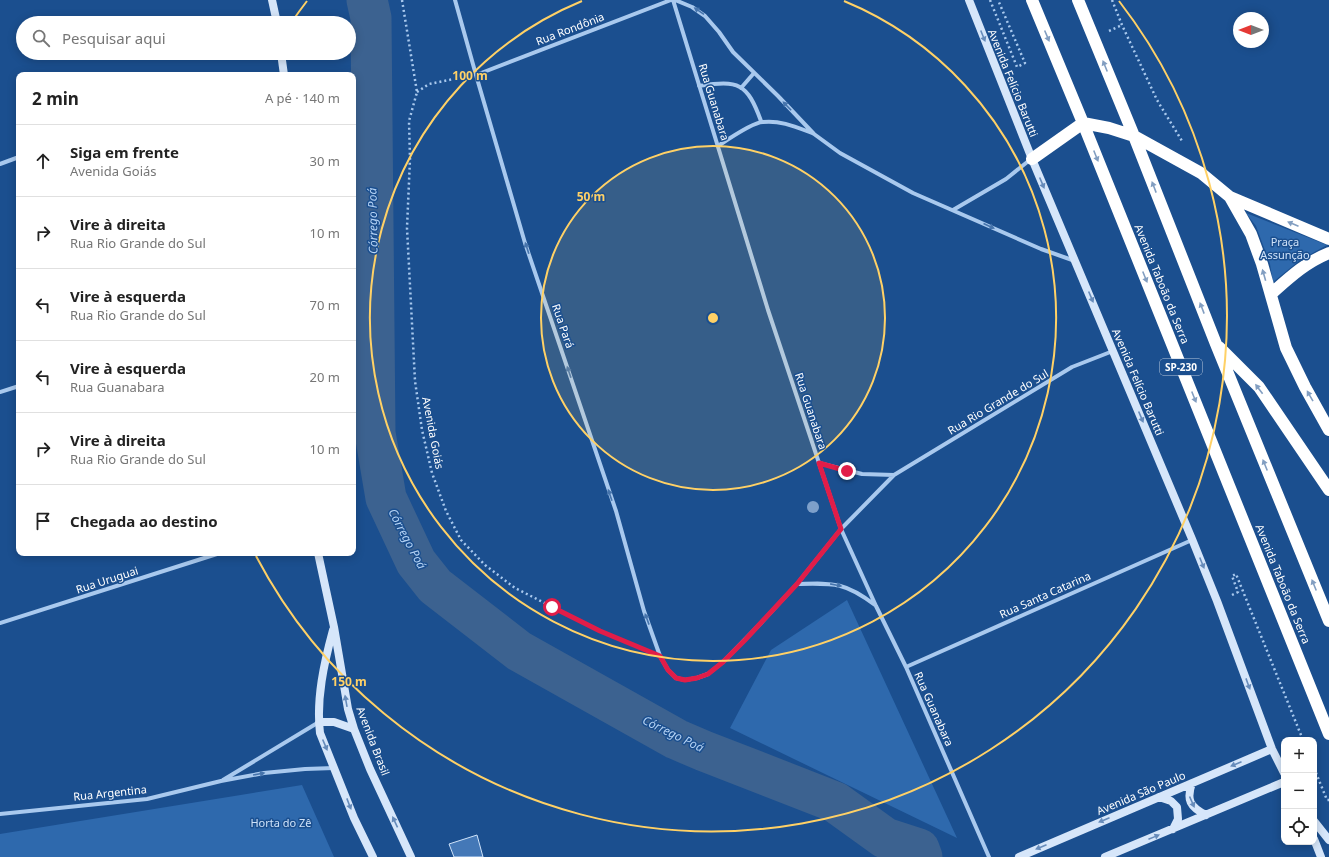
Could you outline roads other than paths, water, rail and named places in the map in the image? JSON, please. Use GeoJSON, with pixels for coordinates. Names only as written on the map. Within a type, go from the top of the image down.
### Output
{"type":"FeatureCollection","features":[{"type":"Feature","properties":{"kind":"highway","name":"Avenida Taboão da Serra"},"geometry":{"type":"LineString","coordinates":[[1032,0],[1329,734]]}},
{"type":"Feature","properties":{"kind":"highway"},"geometry":{"type":"LineString","coordinates":[[1078,0],[1329,621]]}},
{"type":"Feature","properties":{"kind":"highway"},"geometry":{"type":"LineString","coordinates":[[1032,159],[1083,123],[1109,128],[1134,136],[1201,173],[1230,197],[1329,239]]}},
{"type":"Feature","properties":{"kind":"highway"},"geometry":{"type":"LineString","coordinates":[[1230,197],[1250,234],[1271,294],[1286,348],[1304,387],[1329,430]]}},
{"type":"Feature","properties":{"kind":"highway"},"geometry":{"type":"LineString","coordinates":[[1271,294],[1295,273],[1316,258],[1329,253]]}},
{"type":"Feature","properties":{"kind":"highway"},"geometry":{"type":"LineString","coordinates":[[1216,344],[1258,387],[1329,490]]}},
{"type":"Feature","properties":{"kind":"main road"},"geometry":{"type":"LineString","coordinates":[[272,0],[275,16]]}},
{"type":"Feature","properties":{"kind":"main road","name":"Avenida Felício Barutti"},"geometry":{"type":"LineString","coordinates":[[968,0],[1032,159],[1192,539],[1217,601],[1272,749],[1281,767]]}},
{"type":"Feature","properties":{"kind":"main road"},"geometry":{"type":"LineString","coordinates":[[281,60],[282,72]]}},
{"type":"Feature","properties":{"kind":"main road","name":"Avenida Brasil"},"geometry":{"type":"LineString","coordinates":[[319,556],[334,627],[348,709],[354,729],[370,769],[411,857]]}},
{"type":"Feature","properties":{"kind":"main road","name":"Avenida Brasil"},"geometry":{"type":"LineString","coordinates":[[334,627],[327,652],[321,685],[319,722],[320,734],[354,818],[373,857]]}},
{"type":"Feature","properties":{"kind":"main road"},"geometry":{"type":"LineString","coordinates":[[319,722],[334,722],[354,729]]}},
{"type":"Feature","properties":{"kind":"main road","name":"Avenida São Paulo"},"geometry":{"type":"LineString","coordinates":[[1019,857],[1158,796],[1272,749]]}},
{"type":"Feature","properties":{"kind":"main road"},"geometry":{"type":"LineString","coordinates":[[1192,783],[1189,793],[1190,802],[1196,810],[1206,815]]}},
{"type":"Feature","properties":{"kind":"main road"},"geometry":{"type":"LineString","coordinates":[[1105,857],[1173,830],[1281,783]]}},
{"type":"Feature","properties":{"kind":"main road"},"geometry":{"type":"LineString","coordinates":[[1158,796],[1171,801],[1177,807],[1178,819],[1173,830]]}},
{"type":"Feature","properties":{"kind":"main road"},"geometry":{"type":"LineString","coordinates":[[1317,825],[1329,840]]}},
{"type":"Feature","properties":{"kind":"main road"},"geometry":{"type":"LineString","coordinates":[[1316,845],[1321,857]]}},
{"type":"Feature","properties":{"kind":"street","name":"Rua Pará"},"geometry":{"type":"LineString","coordinates":[[455,0],[525,243],[616,511],[644,611],[660,656]]}},
{"type":"Feature","properties":{"kind":"street","name":"Rua Rondônia"},"geometry":{"type":"LineString","coordinates":[[476,75],[673,0]]}},
{"type":"Feature","properties":{"kind":"street"},"geometry":{"type":"LineString","coordinates":[[673,0],[692,7],[705,16],[733,52],[814,134],[840,153],[913,193],[1041,249],[1075,261]]}},
{"type":"Feature","properties":{"kind":"street","name":"Rua Guanabara"},"geometry":{"type":"LineString","coordinates":[[673,0],[768,310],[841,529],[906,667],[989,857]]}},
{"type":"Feature","properties":{"kind":"street"},"geometry":{"type":"LineString","coordinates":[[742,88],[754,73]]}},
{"type":"Feature","properties":{"kind":"street"},"geometry":{"type":"LineString","coordinates":[[699,86],[722,83],[732,84],[742,88],[751,97],[761,122]]}},
{"type":"Feature","properties":{"kind":"street"},"geometry":{"type":"LineString","coordinates":[[718,146],[738,133],[761,122],[788,124],[814,134]]}},
{"type":"Feature","properties":{"kind":"street"},"geometry":{"type":"LineString","coordinates":[[0,164],[16,159]]}},
{"type":"Feature","properties":{"kind":"street"},"geometry":{"type":"LineString","coordinates":[[953,210],[1006,179],[1032,159]]}},
{"type":"Feature","properties":{"kind":"street","name":"Rua Rio Grande do Sul"},"geometry":{"type":"LineString","coordinates":[[660,656],[668,670],[676,678],[685,680],[708,674],[723,662],[745,640],[797,584],[841,529],[894,475],[1072,367],[1114,351]]}},
{"type":"Feature","properties":{"kind":"street"},"geometry":{"type":"LineString","coordinates":[[0,392],[16,387]]}},
{"type":"Feature","properties":{"kind":"street"},"geometry":{"type":"LineString","coordinates":[[819,463],[862,474],[894,475]]}},
{"type":"Feature","properties":{"kind":"street","name":"Rua Santa Catarina"},"geometry":{"type":"LineString","coordinates":[[906,667],[1192,539]]}},
{"type":"Feature","properties":{"kind":"street","name":"Rua Uruguai"},"geometry":{"type":"LineString","coordinates":[[0,623],[211,556]]}},
{"type":"Feature","properties":{"kind":"street"},"geometry":{"type":"LineString","coordinates":[[797,584],[823,583],[846,587],[876,606]]}},
{"type":"Feature","properties":{"kind":"street","name":"Rua Argentina"},"geometry":{"type":"LineString","coordinates":[[221,781],[319,722]]}},
{"type":"Feature","properties":{"kind":"street","name":"Rua Argentina"},"geometry":{"type":"LineString","coordinates":[[0,814],[147,799],[221,781],[264,773],[305,768],[334,768]]}},
{"type":"Feature","properties":{"kind":"waterway","name":"Córrego Poá"},"geometry":{"type":"LineString","coordinates":[[367,0],[371,18],[375,433],[386,498],[416,562],[435,586],[519,651],[676,739],[835,802],[885,838],[919,849],[922,857]]}},
{"type":"Feature","properties":{"kind":"park label","name":"Praça Assunção"},"geometry":{"type":"Point","coordinates":[1285,248]}},
{"type":"Feature","properties":{"kind":"park label","name":"Horta do Zê"},"geometry":{"type":"Point","coordinates":[281,823]}}]}
